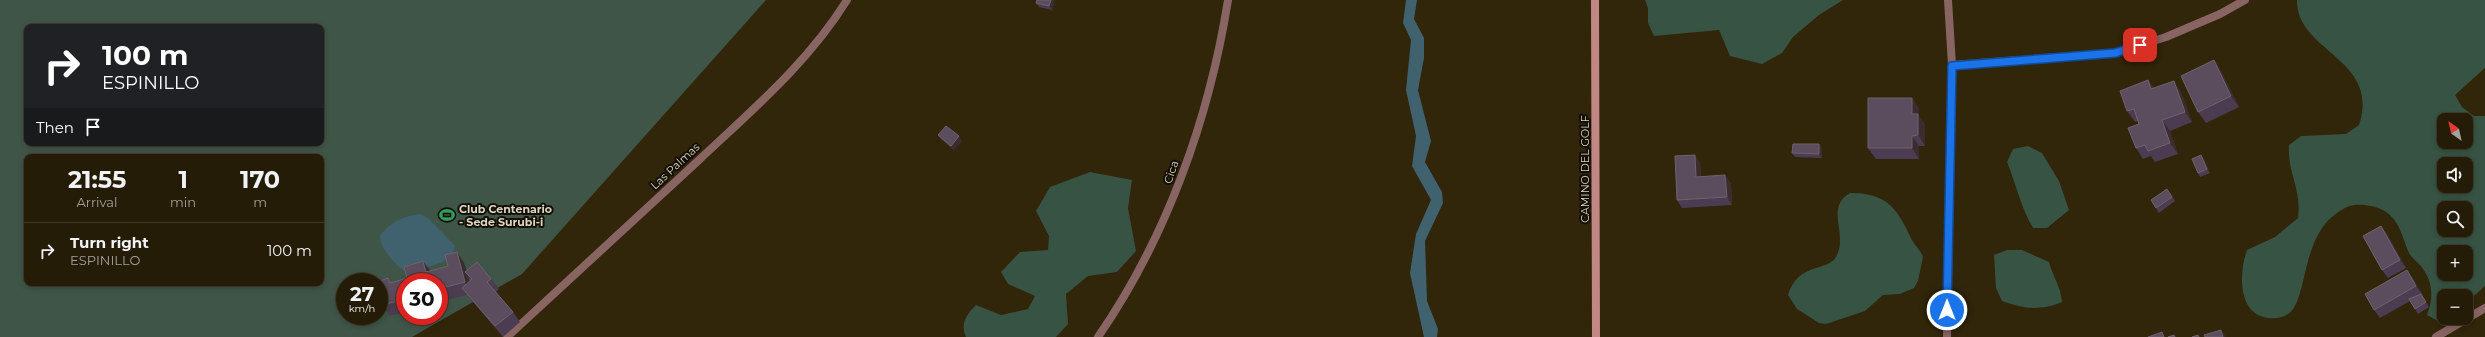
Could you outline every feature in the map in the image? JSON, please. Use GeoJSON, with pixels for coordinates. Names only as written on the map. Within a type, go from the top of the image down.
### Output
{"type":"FeatureCollection","features":[{"type":"Feature","properties":{"kind":"street","name":"Las Palmas"},"geometry":{"type":"LineString","coordinates":[[507,337],[765,97],[801,61],[836,17],[846,0]]}},
{"type":"Feature","properties":{"kind":"street","name":"Cica"},"geometry":{"type":"LineString","coordinates":[[1098,337],[1139,270],[1171,203],[1206,106],[1228,0]]}},
{"type":"Feature","properties":{"kind":"street","name":"CAMINO DEL GOLF"},"geometry":{"type":"LineString","coordinates":[[1595,0],[1596,337]]}},
{"type":"Feature","properties":{"kind":"street"},"geometry":{"type":"LineString","coordinates":[[1947,337],[1952,66],[1948,0]]}},
{"type":"Feature","properties":{"kind":"street"},"geometry":{"type":"LineString","coordinates":[[1952,66],[2115,53],[2166,36],[2220,14],[2245,0]]}},
{"type":"Feature","properties":{"kind":"street"},"geometry":{"type":"LineString","coordinates":[[2436,337],[2485,308]]}},
{"type":"Feature","properties":{"kind":"green space","name":"Club Centenario - Sede Surubi-i"},"geometry":{"type":"Polygon","coordinates":[[[0,0],[766,0],[522,274],[448,316],[448,273],[396,273],[396,325],[433,325],[412,337],[0,337],[0,0]]]}},
{"type":"Feature","properties":{"kind":"green space"},"geometry":{"type":"Polygon","coordinates":[[[1645,0],[1843,0],[1819,15],[1793,37],[1782,53],[1762,64],[1730,56],[1719,30],[1654,36],[1648,23],[1648,8],[1645,0]]]}},
{"type":"Feature","properties":{"kind":"green space"},"geometry":{"type":"Polygon","coordinates":[[[2297,0],[2485,0],[2485,68],[2455,95],[2462,107],[2470,113],[2437,113],[2437,149],[2473,149],[2473,115],[2485,116],[2485,286],[2473,297],[2473,289],[2437,289],[2437,320],[2427,315],[2431,301],[2431,289],[2428,277],[2409,253],[2398,226],[2389,214],[2383,210],[2364,205],[2353,205],[2347,207],[2337,213],[2325,224],[2311,253],[2299,297],[2294,307],[2288,314],[2273,318],[2258,315],[2251,309],[2246,301],[2242,280],[2244,259],[2247,250],[2275,237],[2298,218],[2298,198],[2290,164],[2289,145],[2301,136],[2346,134],[2359,125],[2363,103],[2358,85],[2349,70],[2309,32],[2300,18],[2297,0]]]}},
{"type":"Feature","properties":{"kind":"green space"},"geometry":{"type":"Polygon","coordinates":[[[2028,146],[2042,153],[2059,181],[2069,210],[2047,228],[2033,228],[2022,204],[2007,162],[2013,149],[2028,146]]]}},
{"type":"Feature","properties":{"kind":"green space"},"geometry":{"type":"Polygon","coordinates":[[[1090,172],[1132,180],[1128,208],[1136,251],[1117,272],[1088,276],[1066,294],[1068,324],[1056,337],[966,337],[964,332],[965,320],[969,312],[976,305],[1001,315],[1028,309],[1035,296],[1008,284],[1001,272],[1020,252],[1048,250],[1049,236],[1036,211],[1050,187],[1090,172]]]}},
{"type":"Feature","properties":{"kind":"green space"},"geometry":{"type":"Polygon","coordinates":[[[1850,193],[1862,194],[1881,199],[1894,209],[1923,257],[1918,281],[1914,288],[1900,294],[1883,295],[1865,311],[1826,324],[1819,323],[1797,309],[1788,295],[1798,277],[1805,272],[1832,262],[1836,257],[1840,239],[1838,214],[1839,206],[1842,199],[1850,193]]]}},
{"type":"Feature","properties":{"kind":"green space"},"geometry":{"type":"Polygon","coordinates":[[[2007,250],[2022,250],[2049,262],[2062,302],[2046,307],[2032,308],[2018,306],[2002,301],[1996,288],[1994,255],[2007,250]]]}},
{"type":"Feature","properties":{"kind":"water"},"geometry":{"type":"Polygon","coordinates":[[[1406,0],[1417,0],[1414,19],[1424,38],[1424,58],[1418,90],[1431,141],[1425,162],[1442,192],[1443,203],[1425,241],[1427,301],[1438,329],[1437,337],[1424,337],[1410,273],[1416,234],[1431,200],[1412,166],[1416,136],[1406,90],[1411,40],[1403,23],[1406,0]]]}},
{"type":"Feature","properties":{"kind":"water"},"geometry":{"type":"Polygon","coordinates":[[[421,214],[429,219],[455,246],[450,256],[443,262],[410,272],[405,271],[390,258],[383,246],[380,236],[388,227],[398,220],[408,216],[421,214]]]}},
{"type":"Feature","properties":{"kind":"building"},"geometry":{"type":"Polygon","coordinates":[[[1037,0],[1051,0],[1049,6],[1036,3],[1037,0]]]}},
{"type":"Feature","properties":{"kind":"building"},"geometry":{"type":"Polygon","coordinates":[[[2214,60],[2231,96],[2198,112],[2181,76],[2214,60]]]}},
{"type":"Feature","properties":{"kind":"building"},"geometry":{"type":"Polygon","coordinates":[[[2148,80],[2151,89],[2174,81],[2185,112],[2162,120],[2170,143],[2148,151],[2145,145],[2136,148],[2128,128],[2139,124],[2134,109],[2127,111],[2120,91],[2148,80]]]}},
{"type":"Feature","properties":{"kind":"building"},"geometry":{"type":"Polygon","coordinates":[[[1868,98],[1912,98],[1912,114],[1918,114],[1918,135],[1912,136],[1912,148],[1868,148],[1868,98]]]}},
{"type":"Feature","properties":{"kind":"building"},"geometry":{"type":"Polygon","coordinates":[[[946,126],[959,136],[951,146],[938,135],[946,126]]]}},
{"type":"Feature","properties":{"kind":"building"},"geometry":{"type":"Polygon","coordinates":[[[1793,144],[1819,144],[1819,154],[1792,153],[1793,144]]]}},
{"type":"Feature","properties":{"kind":"building"},"geometry":{"type":"Polygon","coordinates":[[[1695,155],[1696,177],[1725,175],[1727,197],[1677,200],[1675,156],[1695,155]]]}},
{"type":"Feature","properties":{"kind":"building"},"geometry":{"type":"Polygon","coordinates":[[[2201,155],[2207,169],[2198,173],[2192,159],[2201,155]]]}},
{"type":"Feature","properties":{"kind":"building"},"geometry":{"type":"Polygon","coordinates":[[[2167,189],[2172,197],[2156,208],[2151,200],[2167,189]]]}},
{"type":"Feature","properties":{"kind":"building"},"geometry":{"type":"Polygon","coordinates":[[[2381,226],[2400,260],[2382,270],[2363,236],[2381,226]]]}},
{"type":"Feature","properties":{"kind":"building"},"geometry":{"type":"Polygon","coordinates":[[[457,252],[465,282],[448,287],[448,273],[406,273],[404,267],[423,261],[426,272],[448,266],[445,255],[457,252]]]}},
{"type":"Feature","properties":{"kind":"building"},"geometry":{"type":"Polygon","coordinates":[[[477,262],[491,279],[487,282],[513,312],[495,326],[462,288],[472,279],[465,272],[477,262]]]}},
{"type":"Feature","properties":{"kind":"building"},"geometry":{"type":"Polygon","coordinates":[[[2407,270],[2416,286],[2374,310],[2365,294],[2407,270]]]}},
{"type":"Feature","properties":{"kind":"building"},"geometry":{"type":"Polygon","coordinates":[[[388,278],[390,283],[396,281],[396,301],[388,304],[388,278]]]}},
{"type":"Feature","properties":{"kind":"building"},"geometry":{"type":"Polygon","coordinates":[[[2421,294],[2426,302],[2415,309],[2409,299],[2421,294]]]}},
{"type":"Feature","properties":{"kind":"building"},"geometry":{"type":"Polygon","coordinates":[[[2221,330],[2223,337],[2205,337],[2204,335],[2221,330]]]}},
{"type":"Feature","properties":{"kind":"building"},"geometry":{"type":"Polygon","coordinates":[[[2162,332],[2164,337],[2148,337],[2162,332]]]}},
{"type":"Feature","properties":{"kind":"place","name":"Club Centenario - Sede Surubi-i"},"geometry":{"type":"Point","coordinates":[447,215]}},
{"type":"Feature","properties":{"kind":"route"},"geometry":{"type":"LineString","coordinates":[[1947,310],[1952,66],[2069,55],[2115,53],[2140,45]]}}]}
